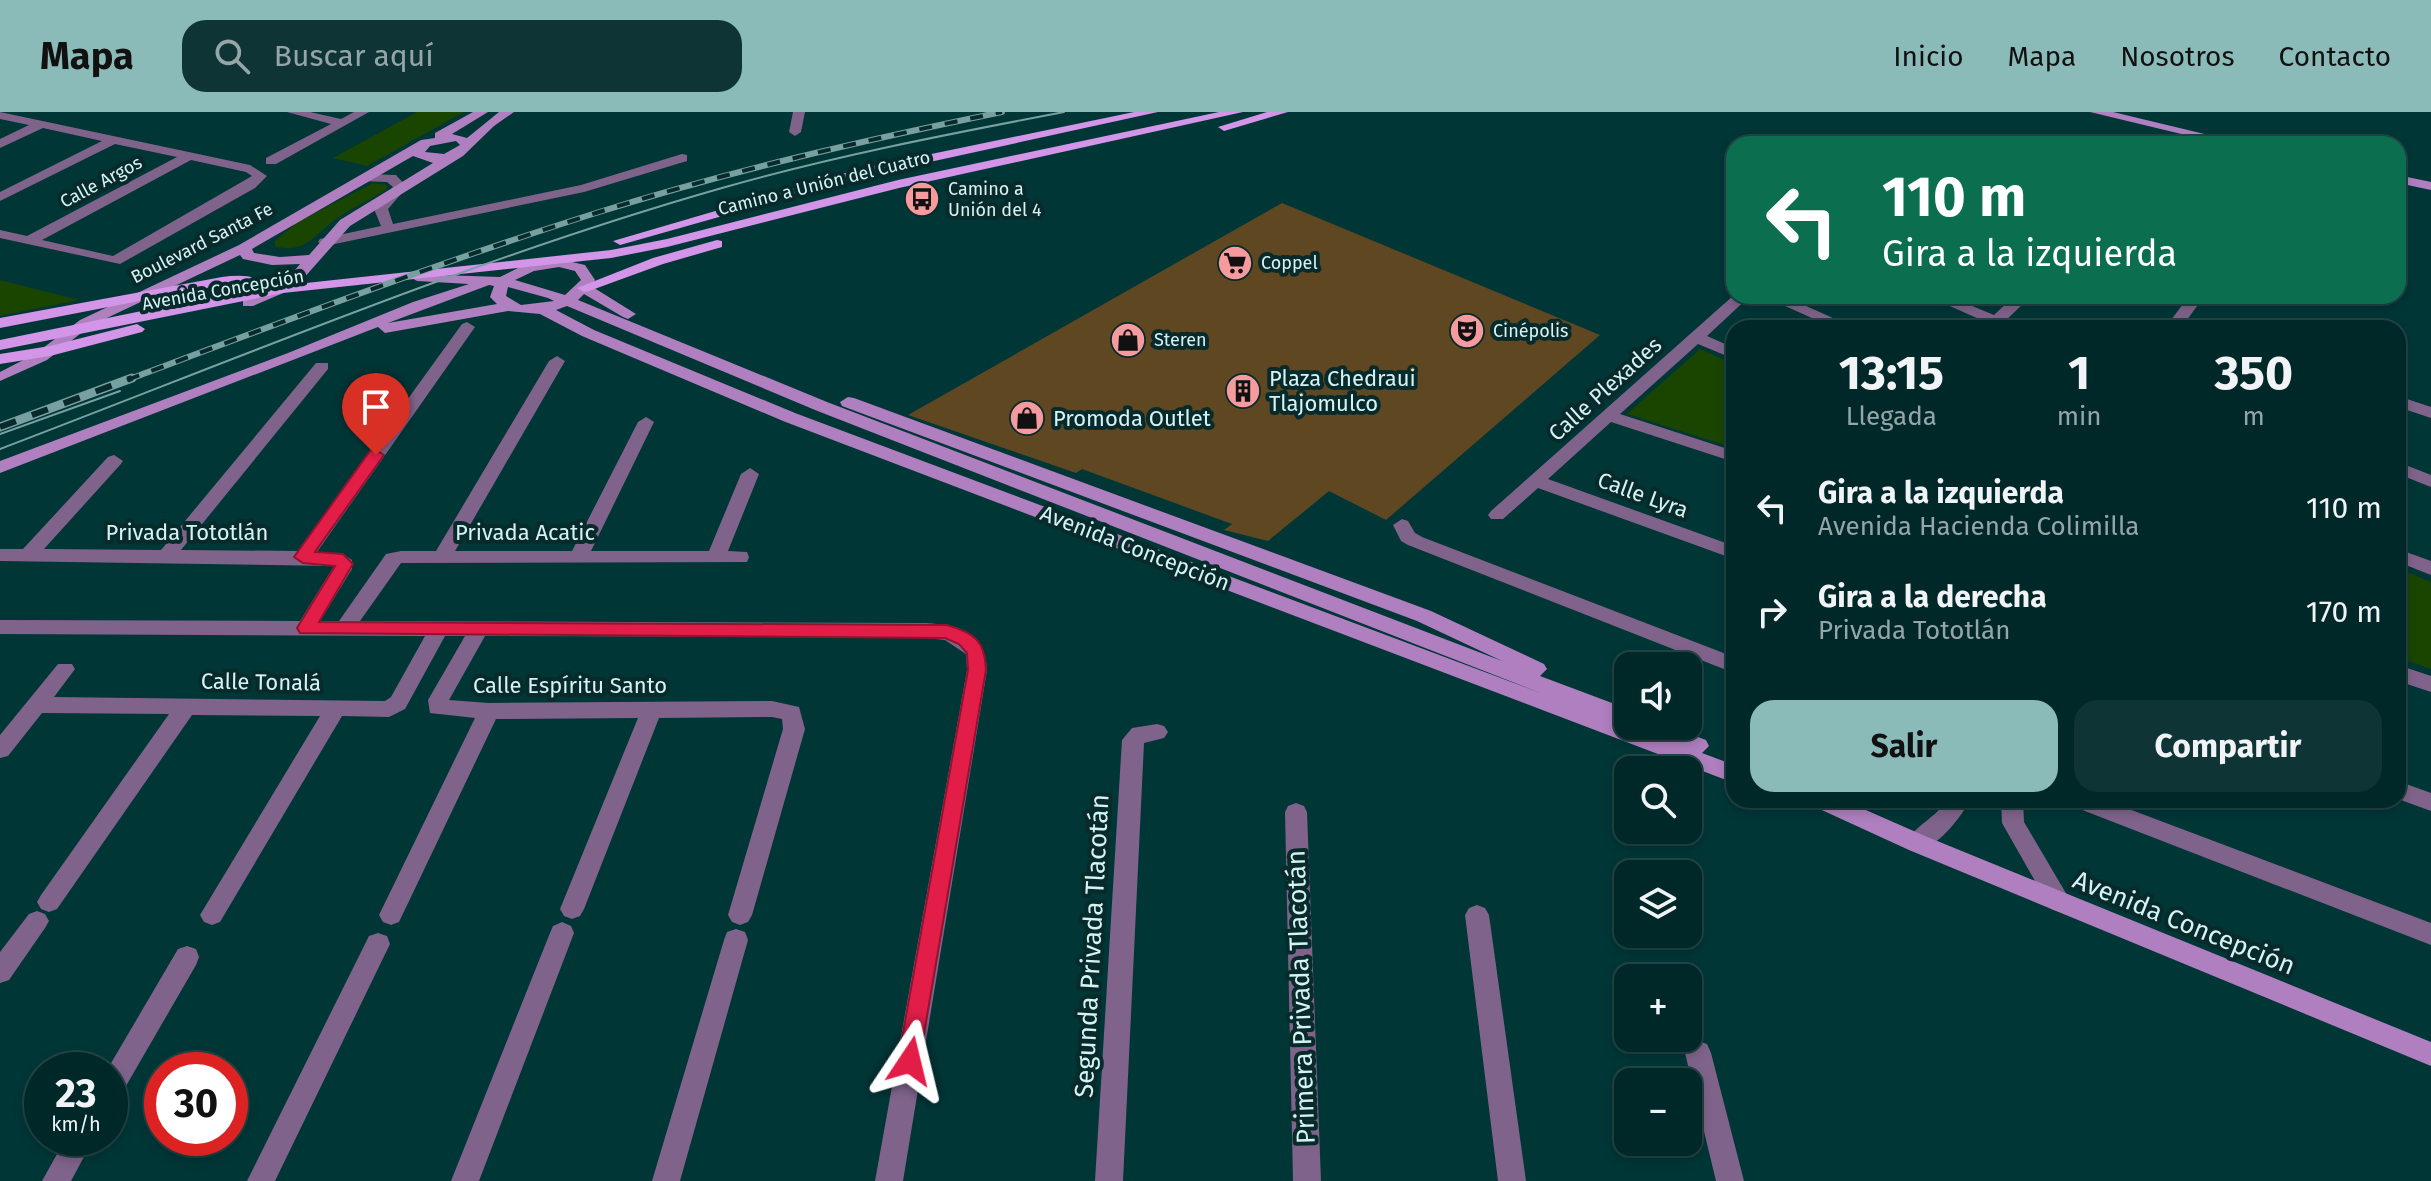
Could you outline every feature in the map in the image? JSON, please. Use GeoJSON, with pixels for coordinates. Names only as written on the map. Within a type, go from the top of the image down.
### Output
{"type":"FeatureCollection","features":[{"type":"Feature","properties":{"kind":"main road","name":"Boulevard Santa Fe"},"geometry":{"type":"LineString","coordinates":[[1,377],[50,351],[85,323],[244,248],[482,112]]}},
{"type":"Feature","properties":{"kind":"main road"},"geometry":{"type":"LineString","coordinates":[[0,359],[99,340],[248,303],[290,285],[345,223],[454,155],[490,123],[508,112]]}},
{"type":"Feature","properties":{"kind":"main road"},"geometry":{"type":"LineString","coordinates":[[0,467],[294,356],[418,305],[545,264],[859,173],[1152,112]]}},
{"type":"Feature","properties":{"kind":"main road","name":"Camino a Unión del Cuatro"},"geometry":{"type":"LineString","coordinates":[[417,277],[611,254],[969,158],[1205,112]]}},
{"type":"Feature","properties":{"kind":"main road","name":"Camino a Unión del Cuatro"},"geometry":{"type":"LineString","coordinates":[[448,262],[532,254],[650,235],[1237,112]]}},
{"type":"Feature","properties":{"kind":"main road"},"geometry":{"type":"LineString","coordinates":[[294,356],[375,330],[510,306],[541,308],[567,300],[584,288],[658,261],[919,190],[1189,136],[1282,112]]}},
{"type":"Feature","properties":{"kind":"main road"},"geometry":{"type":"LineString","coordinates":[[2096,112],[2204,136]]}},
{"type":"Feature","properties":{"kind":"main road"},"geometry":{"type":"LineString","coordinates":[[454,155],[424,158],[417,153],[427,143],[458,137],[468,144]]}},
{"type":"Feature","properties":{"kind":"main road"},"geometry":{"type":"LineString","coordinates":[[2406,181],[2431,186]]}},
{"type":"Feature","properties":{"kind":"main road"},"geometry":{"type":"LineString","coordinates":[[244,248],[248,256],[261,260],[286,262],[312,259]]}},
{"type":"Feature","properties":{"kind":"main road","name":"Avenida Concepción"},"geometry":{"type":"LineString","coordinates":[[0,345],[23,335],[246,283],[448,262]]}},
{"type":"Feature","properties":{"kind":"main road","name":"Avenida Concepción"},"geometry":{"type":"LineString","coordinates":[[545,264],[559,263],[580,268],[588,280],[584,288],[615,309],[777,376],[1424,616],[1614,704]]}},
{"type":"Feature","properties":{"kind":"main road","name":"Avenida Concepción"},"geometry":{"type":"LineString","coordinates":[[0,333],[23,335],[270,291],[417,277],[507,282],[553,295],[835,412],[1614,713]]}},
{"type":"Feature","properties":{"kind":"main road"},"geometry":{"type":"LineString","coordinates":[[509,277],[502,284],[498,297],[510,306]]}},
{"type":"Feature","properties":{"kind":"main road"},"geometry":{"type":"LineString","coordinates":[[0,323],[147,294],[243,280],[262,287],[259,295],[248,303]]}},
{"type":"Feature","properties":{"kind":"main road","name":"Avenida Concepción"},"geometry":{"type":"LineString","coordinates":[[541,308],[588,333],[789,417],[1726,762]]}},
{"type":"Feature","properties":{"kind":"main road","name":"Boulevard Santa Fe"},"geometry":{"type":"LineString","coordinates":[[1,377],[99,340]]}},
{"type":"Feature","properties":{"kind":"main road"},"geometry":{"type":"LineString","coordinates":[[1678,740],[1726,762]]}},
{"type":"Feature","properties":{"kind":"main road"},"geometry":{"type":"LineString","coordinates":[[1686,740],[1726,761]]}},
{"type":"Feature","properties":{"kind":"main road","name":"Avenida Concepción"},"geometry":{"type":"LineString","coordinates":[[1824,808],[1917,843]]}},
{"type":"Feature","properties":{"kind":"main road","name":"Avenida Concepción"},"geometry":{"type":"LineString","coordinates":[[1839,808],[2431,1054]]}},
{"type":"Feature","properties":{"kind":"street"},"geometry":{"type":"LineString","coordinates":[[293,112],[343,123]]}},
{"type":"Feature","properties":{"kind":"street"},"geometry":{"type":"LineString","coordinates":[[271,161],[363,112]]}},
{"type":"Feature","properties":{"kind":"street"},"geometry":{"type":"LineString","coordinates":[[795,132],[799,112]]}},
{"type":"Feature","properties":{"kind":"street"},"geometry":{"type":"LineString","coordinates":[[0,115],[250,169],[260,176],[250,185],[115,261],[0,234]]}},
{"type":"Feature","properties":{"kind":"street"},"geometry":{"type":"LineString","coordinates":[[0,144],[42,124]]}},
{"type":"Feature","properties":{"kind":"street"},"geometry":{"type":"LineString","coordinates":[[0,197],[115,139]]}},
{"type":"Feature","properties":{"kind":"street","name":"Calle Argos"},"geometry":{"type":"LineString","coordinates":[[29,241],[189,156]]}},
{"type":"Feature","properties":{"kind":"street"},"geometry":{"type":"LineString","coordinates":[[325,242],[584,188],[682,158]]}},
{"type":"Feature","properties":{"kind":"street"},"geometry":{"type":"LineString","coordinates":[[366,178],[391,178],[400,187],[381,209],[390,229]]}},
{"type":"Feature","properties":{"kind":"street","name":"Calle Plexades"},"geometry":{"type":"LineString","coordinates":[[1497,515],[1733,304]]}},
{"type":"Feature","properties":{"kind":"street"},"geometry":{"type":"LineString","coordinates":[[1790,304],[1828,320]]}},
{"type":"Feature","properties":{"kind":"street"},"geometry":{"type":"LineString","coordinates":[[1952,304],[1985,320]]}},
{"type":"Feature","properties":{"kind":"street"},"geometry":{"type":"LineString","coordinates":[[1997,320],[2014,304]]}},
{"type":"Feature","properties":{"kind":"street"},"geometry":{"type":"LineString","coordinates":[[303,557],[467,327]]}},
{"type":"Feature","properties":{"kind":"street"},"geometry":{"type":"LineString","coordinates":[[1696,337],[1726,350]]}},
{"type":"Feature","properties":{"kind":"street"},"geometry":{"type":"LineString","coordinates":[[443,555],[557,361]]}},
{"type":"Feature","properties":{"kind":"street"},"geometry":{"type":"LineString","coordinates":[[166,556],[322,366]]}},
{"type":"Feature","properties":{"kind":"street"},"geometry":{"type":"LineString","coordinates":[[284,384],[307,384]]}},
{"type":"Feature","properties":{"kind":"street"},"geometry":{"type":"LineString","coordinates":[[2406,404],[2431,413]]}},
{"type":"Feature","properties":{"kind":"street"},"geometry":{"type":"LineString","coordinates":[[1608,416],[1726,454]]}},
{"type":"Feature","properties":{"kind":"street"},"geometry":{"type":"LineString","coordinates":[[579,556],[646,422]]}},
{"type":"Feature","properties":{"kind":"street"},"geometry":{"type":"LineString","coordinates":[[28,555],[114,461]]}},
{"type":"Feature","properties":{"kind":"street"},"geometry":{"type":"LineString","coordinates":[[2406,471],[2431,481]]}},
{"type":"Feature","properties":{"kind":"street"},"geometry":{"type":"LineString","coordinates":[[716,557],[750,474]]}},
{"type":"Feature","properties":{"kind":"street","name":"Calle Lyra"},"geometry":{"type":"LineString","coordinates":[[1536,481],[1726,550]]}},
{"type":"Feature","properties":{"kind":"street"},"geometry":{"type":"LineString","coordinates":[[1402,525],[1408,537],[1415,541],[1726,662]]}},
{"type":"Feature","properties":{"kind":"street","name":"Privada Tototlán"},"geometry":{"type":"LineString","coordinates":[[0,555],[337,558],[345,564],[306,628]]}},
{"type":"Feature","properties":{"kind":"street","name":"Privada Acatic"},"geometry":{"type":"LineString","coordinates":[[345,628],[393,559],[443,555],[740,557]]}},
{"type":"Feature","properties":{"kind":"street"},"geometry":{"type":"LineString","coordinates":[[2406,558],[2431,568]]}},
{"type":"Feature","properties":{"kind":"street"},"geometry":{"type":"LineString","coordinates":[[0,627],[947,631],[965,639],[976,651],[977,670],[889,1181]]}},
{"type":"Feature","properties":{"kind":"street","name":"Calle Tonalá"},"geometry":{"type":"LineString","coordinates":[[36,705],[394,707],[439,629]]}},
{"type":"Feature","properties":{"kind":"street","name":"Calle Espíritu Santo"},"geometry":{"type":"LineString","coordinates":[[479,629],[438,700],[437,707],[489,711],[772,709],[792,713],[794,729],[666,1181]]}},
{"type":"Feature","properties":{"kind":"street"},"geometry":{"type":"LineString","coordinates":[[0,750],[65,669]]}},
{"type":"Feature","properties":{"kind":"street"},"geometry":{"type":"LineString","coordinates":[[2406,676],[2431,684]]}},
{"type":"Feature","properties":{"kind":"street"},"geometry":{"type":"LineString","coordinates":[[0,972],[187,705]]}},
{"type":"Feature","properties":{"kind":"street"},"geometry":{"type":"LineString","coordinates":[[212,915],[336,708]]}},
{"type":"Feature","properties":{"kind":"street"},"geometry":{"type":"LineString","coordinates":[[465,1181],[652,709]]}},
{"type":"Feature","properties":{"kind":"street"},"geometry":{"type":"LineString","coordinates":[[391,915],[489,711]]}},
{"type":"Feature","properties":{"kind":"street","name":"Segunda Privada Tlacotán"},"geometry":{"type":"LineString","coordinates":[[1109,1181],[1133,740],[1140,734],[1157,732]]}},
{"type":"Feature","properties":{"kind":"street"},"geometry":{"type":"LineString","coordinates":[[2406,793],[2431,802]]}},
{"type":"Feature","properties":{"kind":"street"},"geometry":{"type":"LineString","coordinates":[[1917,843],[1954,808]]}},
{"type":"Feature","properties":{"kind":"street"},"geometry":{"type":"LineString","coordinates":[[2012,808],[2013,823],[2059,902]]}},
{"type":"Feature","properties":{"kind":"street"},"geometry":{"type":"LineString","coordinates":[[2101,808],[2431,934]]}},
{"type":"Feature","properties":{"kind":"street","name":"Primera Privada Tlacotán"},"geometry":{"type":"LineString","coordinates":[[1296,812],[1307,1181]]}},
{"type":"Feature","properties":{"kind":"street"},"geometry":{"type":"LineString","coordinates":[[1477,915],[1512,1181]]}},
{"type":"Feature","properties":{"kind":"street"},"geometry":{"type":"LineString","coordinates":[[261,1181],[378,944]]}},
{"type":"Feature","properties":{"kind":"street"},"geometry":{"type":"LineString","coordinates":[[128,1058],[187,957]]}},
{"type":"Feature","properties":{"kind":"street"},"geometry":{"type":"LineString","coordinates":[[1698,1053],[1730,1181]]}},
{"type":"Feature","properties":{"kind":"street"},"geometry":{"type":"LineString","coordinates":[[56,1181],[71,1156]]}},
{"type":"Feature","properties":{"kind":"green space"},"geometry":{"type":"Polygon","coordinates":[[[417,112],[464,112],[367,166],[333,158],[417,112]]]}},
{"type":"Feature","properties":{"kind":"green space"},"geometry":{"type":"Polygon","coordinates":[[[373,183],[387,185],[386,190],[342,215],[303,245],[276,247],[274,242],[296,223],[373,183]]]}},
{"type":"Feature","properties":{"kind":"green space"},"geometry":{"type":"Polygon","coordinates":[[[0,280],[79,300],[0,316],[0,280]]]}},
{"type":"Feature","properties":{"kind":"green space"},"geometry":{"type":"Polygon","coordinates":[[[1700,349],[1726,360],[1726,445],[1627,414],[1700,349]]]}},
{"type":"Feature","properties":{"kind":"green space"},"geometry":{"type":"Polygon","coordinates":[[[2406,571],[2431,582],[2431,669],[2406,661],[2406,571]]]}},
{"type":"Feature","properties":{"kind":"building","name":"Plaza Chedraui Tlajomulco"},"geometry":{"type":"Polygon","coordinates":[[[1282,203],[1600,335],[1386,520],[1329,491],[1268,541],[1224,530],[1232,524],[1082,469],[1076,473],[908,415],[1282,203]]]}},
{"type":"Feature","properties":{"kind":"tram line"},"geometry":{"type":"LineString","coordinates":[[0,449],[448,277],[630,216],[807,166],[1064,112]]}},
{"type":"Feature","properties":{"kind":"tram line"},"geometry":{"type":"LineString","coordinates":[[0,434],[120,391]]}},
{"type":"Feature","properties":{"kind":"railway"},"geometry":{"type":"LineString","coordinates":[[127,380],[419,273],[596,213],[798,157],[1002,112]]}},
{"type":"Feature","properties":{"kind":"railway"},"geometry":{"type":"LineString","coordinates":[[0,427],[132,378]]}},
{"type":"Feature","properties":{"kind":"place","name":"Camino a Unión del 4"},"geometry":{"type":"Point","coordinates":[922,199]}},
{"type":"Feature","properties":{"kind":"place","name":"Coppel"},"geometry":{"type":"Point","coordinates":[1235,263]}},
{"type":"Feature","properties":{"kind":"place","name":"Cinépolis"},"geometry":{"type":"Point","coordinates":[1467,331]}},
{"type":"Feature","properties":{"kind":"place","name":"Steren"},"geometry":{"type":"Point","coordinates":[1128,340]}},
{"type":"Feature","properties":{"kind":"place","name":"Plaza Chedraui Tlajomulco"},"geometry":{"type":"Point","coordinates":[1243,391]}},
{"type":"Feature","properties":{"kind":"place","name":"Promoda Outlet"},"geometry":{"type":"Point","coordinates":[1027,418]}},
{"type":"Feature","properties":{"kind":"route"},"geometry":{"type":"LineString","coordinates":[[376,455],[303,557],[337,558],[345,564],[306,628],[947,631],[965,639],[976,651],[977,670],[910,1061]]}}]}
